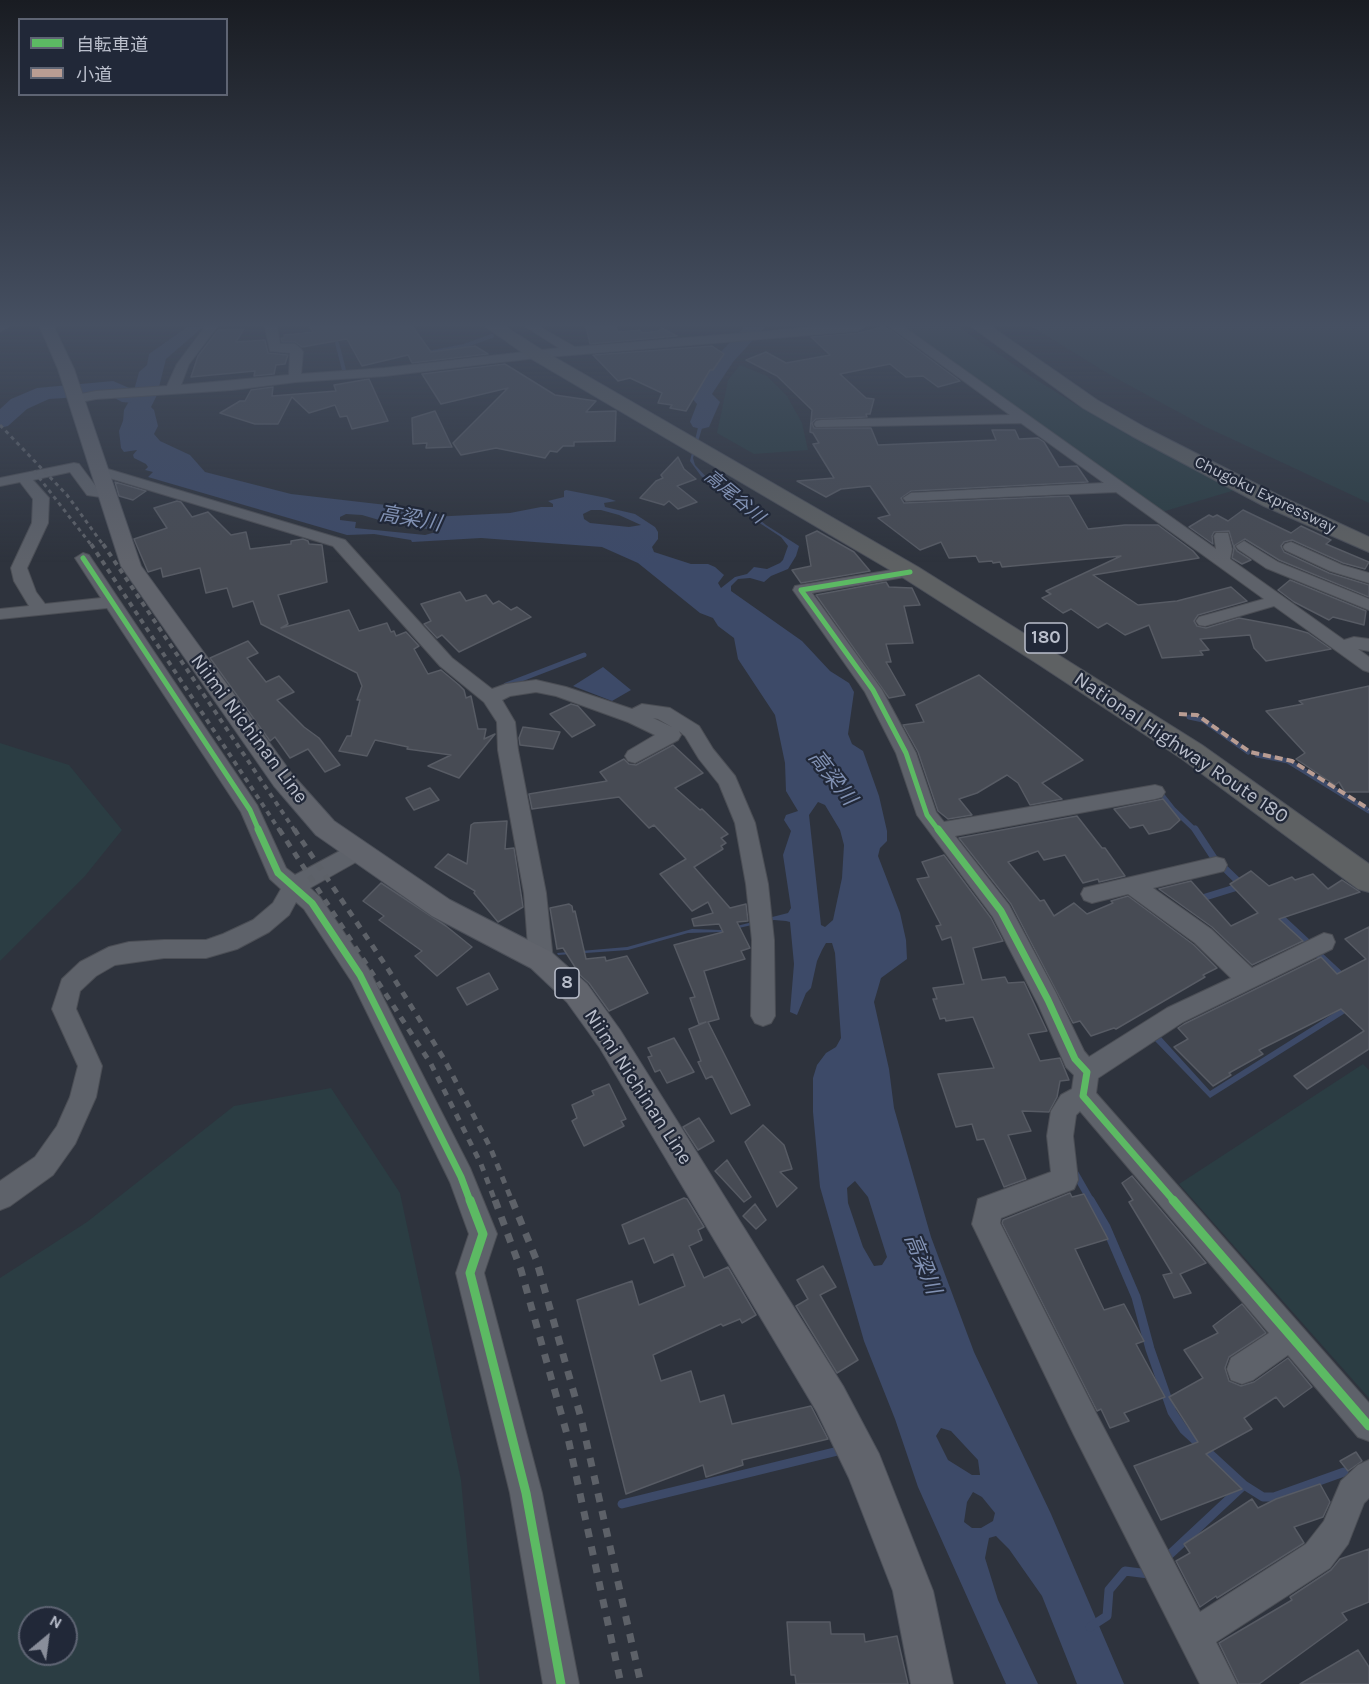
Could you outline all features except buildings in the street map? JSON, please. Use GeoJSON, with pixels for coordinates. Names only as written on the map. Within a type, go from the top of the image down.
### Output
{"type":"FeatureCollection","features":[{"type":"Feature","properties":{"kind":"highway","name":"National Highway Route 180"},"geometry":{"type":"LineString","coordinates":[[635,406],[929,567],[1067,651],[1207,742],[1369,858]]}},
{"type":"Feature","properties":{"kind":"highway","name":"Chugoku Expressway"},"geometry":{"type":"LineString","coordinates":[[1093,406],[1272,501],[1369,545]]}},
{"type":"Feature","properties":{"kind":"highway","name":"Chugoku Expressway"},"geometry":{"type":"LineString","coordinates":[[1118,406],[1150,425],[1254,479],[1369,532]]}},
{"type":"Feature","properties":{"kind":"highway","name":"National Highway Route 180"},"geometry":{"type":"LineString","coordinates":[[712,449],[1192,752],[1369,880]]}},
{"type":"Feature","properties":{"kind":"main road","name":"Niimi Nichinan Line"},"geometry":{"type":"LineString","coordinates":[[82,406],[130,566],[282,780],[325,828],[358,852],[441,908],[541,960],[577,993],[610,1039],[830,1399],[865,1468],[913,1591],[932,1684]]}},
{"type":"Feature","properties":{"kind":"street"},"geometry":{"type":"LineString","coordinates":[[1007,406],[1369,666]]}},
{"type":"Feature","properties":{"kind":"street"},"geometry":{"type":"LineString","coordinates":[[821,424],[1026,419]]}},
{"type":"Feature","properties":{"kind":"street"},"geometry":{"type":"LineString","coordinates":[[0,482],[74,467],[93,492],[104,482],[339,543],[363,566],[446,662],[491,699],[506,722],[508,750],[535,893],[541,960]]}},
{"type":"Feature","properties":{"kind":"street"},"geometry":{"type":"LineString","coordinates":[[23,477],[41,498],[40,523],[19,568],[28,593],[41,610]]}},
{"type":"Feature","properties":{"kind":"street"},"geometry":{"type":"LineString","coordinates":[[911,498],[1121,488]]}},
{"type":"Feature","properties":{"kind":"street"},"geometry":{"type":"LineString","coordinates":[[1222,536],[1224,549],[1222,560]]}},
{"type":"Feature","properties":{"kind":"street"},"geometry":{"type":"LineString","coordinates":[[1244,546],[1272,565],[1369,605]]}},
{"type":"Feature","properties":{"kind":"street"},"geometry":{"type":"LineString","coordinates":[[1291,547],[1336,568],[1369,578]]}},
{"type":"Feature","properties":{"kind":"street"},"geometry":{"type":"LineString","coordinates":[[83,558],[250,810],[278,873],[312,903],[360,975],[461,1177],[483,1234],[470,1273],[526,1493],[561,1684]]}},
{"type":"Feature","properties":{"kind":"street"},"geometry":{"type":"LineString","coordinates":[[910,572],[801,590],[873,690],[906,753],[927,815],[1001,911],[1048,1000],[1085,1084],[1290,1336],[1369,1426]]}},
{"type":"Feature","properties":{"kind":"street"},"geometry":{"type":"LineString","coordinates":[[1205,621],[1278,600]]}},
{"type":"Feature","properties":{"kind":"street"},"geometry":{"type":"LineString","coordinates":[[0,614],[111,602]]}},
{"type":"Feature","properties":{"kind":"street"},"geometry":{"type":"LineString","coordinates":[[1341,646],[1369,645]]}},
{"type":"Feature","properties":{"kind":"street"},"geometry":{"type":"LineString","coordinates":[[491,699],[506,690],[536,686],[559,691],[634,717],[671,735],[635,756]]}},
{"type":"Feature","properties":{"kind":"street"},"geometry":{"type":"LineString","coordinates":[[634,717],[642,710],[663,713],[692,731],[706,754],[728,781],[745,823],[757,884],[763,940],[763,1016]]}},
{"type":"Feature","properties":{"kind":"street"},"geometry":{"type":"LineString","coordinates":[[938,831],[1155,792]]}},
{"type":"Feature","properties":{"kind":"street"},"geometry":{"type":"LineString","coordinates":[[0,1197],[44,1166],[66,1135],[83,1097],[90,1066],[64,1009],[70,986],[88,969],[109,957],[129,952],[164,949],[206,949],[229,942],[261,926],[281,909],[293,887],[358,852]]}},
{"type":"Feature","properties":{"kind":"street"},"geometry":{"type":"LineString","coordinates":[[1092,894],[1216,865]]}},
{"type":"Feature","properties":{"kind":"street"},"geometry":{"type":"LineString","coordinates":[[1132,885],[1203,936],[1249,981]]}},
{"type":"Feature","properties":{"kind":"street"},"geometry":{"type":"LineString","coordinates":[[1219,1684],[1090,1435],[986,1224],[988,1209],[1065,1179],[1060,1136],[1064,1111],[1085,1084],[1175,1015],[1249,981],[1324,942]]}},
{"type":"Feature","properties":{"kind":"street"},"geometry":{"type":"LineString","coordinates":[[1242,1370],[1290,1336]]}},
{"type":"Feature","properties":{"kind":"street"},"geometry":{"type":"LineString","coordinates":[[1195,1635],[1318,1556],[1336,1532],[1352,1492],[1369,1476]]}},
{"type":"Feature","properties":{"kind":"shaded area"},"geometry":{"type":"Polygon","coordinates":[[[723,406],[792,406],[802,423],[808,450],[754,454],[717,433],[723,406]]]}},
{"type":"Feature","properties":{"kind":"shaded area"},"geometry":{"type":"Polygon","coordinates":[[[1014,406],[1078,406],[1235,490],[1162,512],[1014,406]]]}},
{"type":"Feature","properties":{"kind":"shaded area"},"geometry":{"type":"Polygon","coordinates":[[[1167,406],[1369,406],[1369,503],[1206,427],[1167,406]]]}},
{"type":"Feature","properties":{"kind":"shaded area"},"geometry":{"type":"Polygon","coordinates":[[[0,743],[69,765],[122,830],[85,876],[0,961],[0,743]]]}},
{"type":"Feature","properties":{"kind":"shaded area"},"geometry":{"type":"Polygon","coordinates":[[[1363,1064],[1369,1070],[1369,1398],[1179,1184],[1363,1064]]]}},
{"type":"Feature","properties":{"kind":"shaded area"},"geometry":{"type":"Polygon","coordinates":[[[331,1088],[400,1193],[461,1480],[480,1684],[0,1684],[0,1278],[87,1222],[234,1106],[331,1088]]]}},
{"type":"Feature","properties":{"kind":"water","name":"高梁川"},"geometry":{"type":"Polygon","coordinates":[[[126,406],[152,406],[158,426],[154,434],[160,441],[190,455],[205,472],[291,494],[395,506],[416,510],[414,515],[431,517],[510,513],[553,507],[553,504],[548,501],[564,497],[566,490],[607,498],[616,501],[604,503],[605,507],[635,514],[655,527],[658,539],[652,547],[654,552],[691,564],[708,564],[715,567],[724,575],[718,583],[721,588],[735,577],[747,574],[754,567],[767,569],[780,563],[788,546],[781,537],[752,518],[701,476],[690,461],[701,415],[705,406],[709,406],[693,458],[695,465],[712,483],[766,525],[799,546],[788,569],[771,576],[764,582],[750,578],[738,579],[731,586],[731,591],[802,641],[830,671],[849,683],[854,692],[848,734],[852,744],[863,751],[879,796],[887,841],[880,848],[878,856],[900,913],[906,940],[907,959],[881,978],[874,1002],[889,1069],[894,1108],[931,1237],[974,1352],[1051,1514],[1124,1684],[1077,1684],[1042,1596],[1009,1549],[996,1536],[989,1538],[985,1558],[998,1600],[1038,1684],[1006,1684],[918,1487],[895,1419],[864,1341],[820,1187],[813,1112],[813,1078],[817,1065],[826,1053],[836,1047],[841,1038],[835,953],[832,943],[826,943],[822,950],[811,988],[806,993],[797,1015],[790,1012],[794,964],[790,922],[774,920],[721,932],[688,933],[628,950],[558,955],[557,953],[627,947],[692,929],[721,930],[788,913],[791,908],[783,855],[791,831],[784,820],[786,815],[798,811],[786,791],[785,763],[775,715],[738,659],[734,638],[718,626],[713,618],[700,613],[638,563],[602,547],[481,538],[412,542],[374,534],[347,535],[148,477],[153,472],[145,470],[148,467],[146,464],[134,458],[133,455],[137,450],[124,452],[121,448],[119,431],[126,406]],[[591,510],[583,514],[584,519],[590,523],[629,527],[641,525],[619,515],[591,510]],[[346,514],[340,517],[340,520],[356,522],[355,528],[425,535],[436,532],[362,515],[346,514]],[[818,802],[809,815],[821,925],[825,927],[833,920],[842,878],[844,845],[840,830],[825,805],[818,802]],[[855,1181],[847,1188],[848,1203],[863,1247],[874,1266],[882,1265],[887,1257],[868,1197],[855,1181]],[[941,1428],[936,1436],[948,1460],[972,1475],[980,1475],[978,1460],[951,1431],[941,1428]],[[973,1492],[967,1502],[964,1522],[972,1528],[981,1528],[993,1521],[995,1513],[982,1497],[973,1492]]]}},
{"type":"Feature","properties":{"kind":"water"},"geometry":{"type":"Polygon","coordinates":[[[603,667],[631,690],[612,701],[573,686],[603,667]]]}},
{"type":"Feature","properties":{"kind":"water"},"geometry":{"type":"Polygon","coordinates":[[[1369,991],[1369,998],[1210,1098],[1155,1041],[1161,1037],[1210,1091],[1369,991]]]}},
{"type":"Feature","properties":{"kind":"waterway"},"geometry":{"type":"LineString","coordinates":[[0,421],[17,406]]}},
{"type":"Feature","properties":{"kind":"waterway","name":"高尾谷川"},"geometry":{"type":"LineString","coordinates":[[701,422],[708,406]]}},
{"type":"Feature","properties":{"kind":"waterway"},"geometry":{"type":"LineString","coordinates":[[506,685],[584,655]]}},
{"type":"Feature","properties":{"kind":"waterway"},"geometry":{"type":"LineString","coordinates":[[1189,717],[1203,720],[1248,752]]}},
{"type":"Feature","properties":{"kind":"waterway"},"geometry":{"type":"LineString","coordinates":[[1257,755],[1288,761],[1369,811]]}},
{"type":"Feature","properties":{"kind":"waterway"},"geometry":{"type":"LineString","coordinates":[[1158,790],[1173,809],[1196,831]]}},
{"type":"Feature","properties":{"kind":"waterway"},"geometry":{"type":"LineString","coordinates":[[1195,829],[1214,858],[1243,886]]}},
{"type":"Feature","properties":{"kind":"waterway"},"geometry":{"type":"LineString","coordinates":[[1199,899],[1241,886]]}},
{"type":"Feature","properties":{"kind":"waterway"},"geometry":{"type":"LineString","coordinates":[[1276,913],[1306,941]]}},
{"type":"Feature","properties":{"kind":"waterway"},"geometry":{"type":"LineString","coordinates":[[1316,952],[1344,978]]}},
{"type":"Feature","properties":{"kind":"waterway"},"geometry":{"type":"LineString","coordinates":[[1075,1173],[1091,1201]]}},
{"type":"Feature","properties":{"kind":"waterway"},"geometry":{"type":"LineString","coordinates":[[1090,1200],[1106,1227],[1136,1297],[1150,1349],[1172,1412],[1184,1430],[1244,1485]]}},
{"type":"Feature","properties":{"kind":"waterway"},"geometry":{"type":"LineString","coordinates":[[622,1504],[838,1451]]}},
{"type":"Feature","properties":{"kind":"waterway"},"geometry":{"type":"LineString","coordinates":[[1244,1485],[1263,1497],[1274,1497],[1344,1472]]}},
{"type":"Feature","properties":{"kind":"waterway"},"geometry":{"type":"LineString","coordinates":[[1167,1557],[1244,1485]]}},
{"type":"Feature","properties":{"kind":"waterway"},"geometry":{"type":"LineString","coordinates":[[1090,1627],[1107,1616],[1109,1590],[1125,1571],[1149,1574]]}},
{"type":"Feature","properties":{"kind":"railway"},"geometry":{"type":"LineString","coordinates":[[0,425],[67,495],[104,546]]}},
{"type":"Feature","properties":{"kind":"railway"},"geometry":{"type":"LineString","coordinates":[[34,471],[92,546]]}},
{"type":"Feature","properties":{"kind":"railway"},"geometry":{"type":"LineString","coordinates":[[91,544],[280,831]]}},
{"type":"Feature","properties":{"kind":"railway"},"geometry":{"type":"LineString","coordinates":[[103,544],[295,831]]}},
{"type":"Feature","properties":{"kind":"railway"},"geometry":{"type":"LineString","coordinates":[[279,829],[431,1064],[481,1164],[495,1201]]}},
{"type":"Feature","properties":{"kind":"railway"},"geometry":{"type":"LineString","coordinates":[[294,829],[388,969],[444,1059],[490,1147],[512,1201]]}},
{"type":"Feature","properties":{"kind":"railway"},"geometry":{"type":"LineString","coordinates":[[495,1200],[521,1270],[568,1438],[621,1684]]}},
{"type":"Feature","properties":{"kind":"railway"},"geometry":{"type":"LineString","coordinates":[[512,1200],[536,1259],[581,1418],[641,1684]]}},
{"type":"Feature","properties":{"kind":"marked path"},"geometry":{"type":"LineString","coordinates":[[1179,714],[1197,715],[1250,752],[1292,761],[1369,809]]}},
{"type":"Feature","properties":{"kind":"cycle path"},"geometry":{"type":"LineString","coordinates":[[83,558],[250,810],[278,873],[312,903],[360,975],[461,1177],[483,1234],[470,1273],[526,1493],[561,1684]]}},
{"type":"Feature","properties":{"kind":"cycle path"},"geometry":{"type":"LineString","coordinates":[[910,572],[801,590],[873,690],[906,753],[927,815],[1001,911],[1048,1000],[1075,1059],[1087,1072],[1083,1096],[1369,1426]]}}]}
